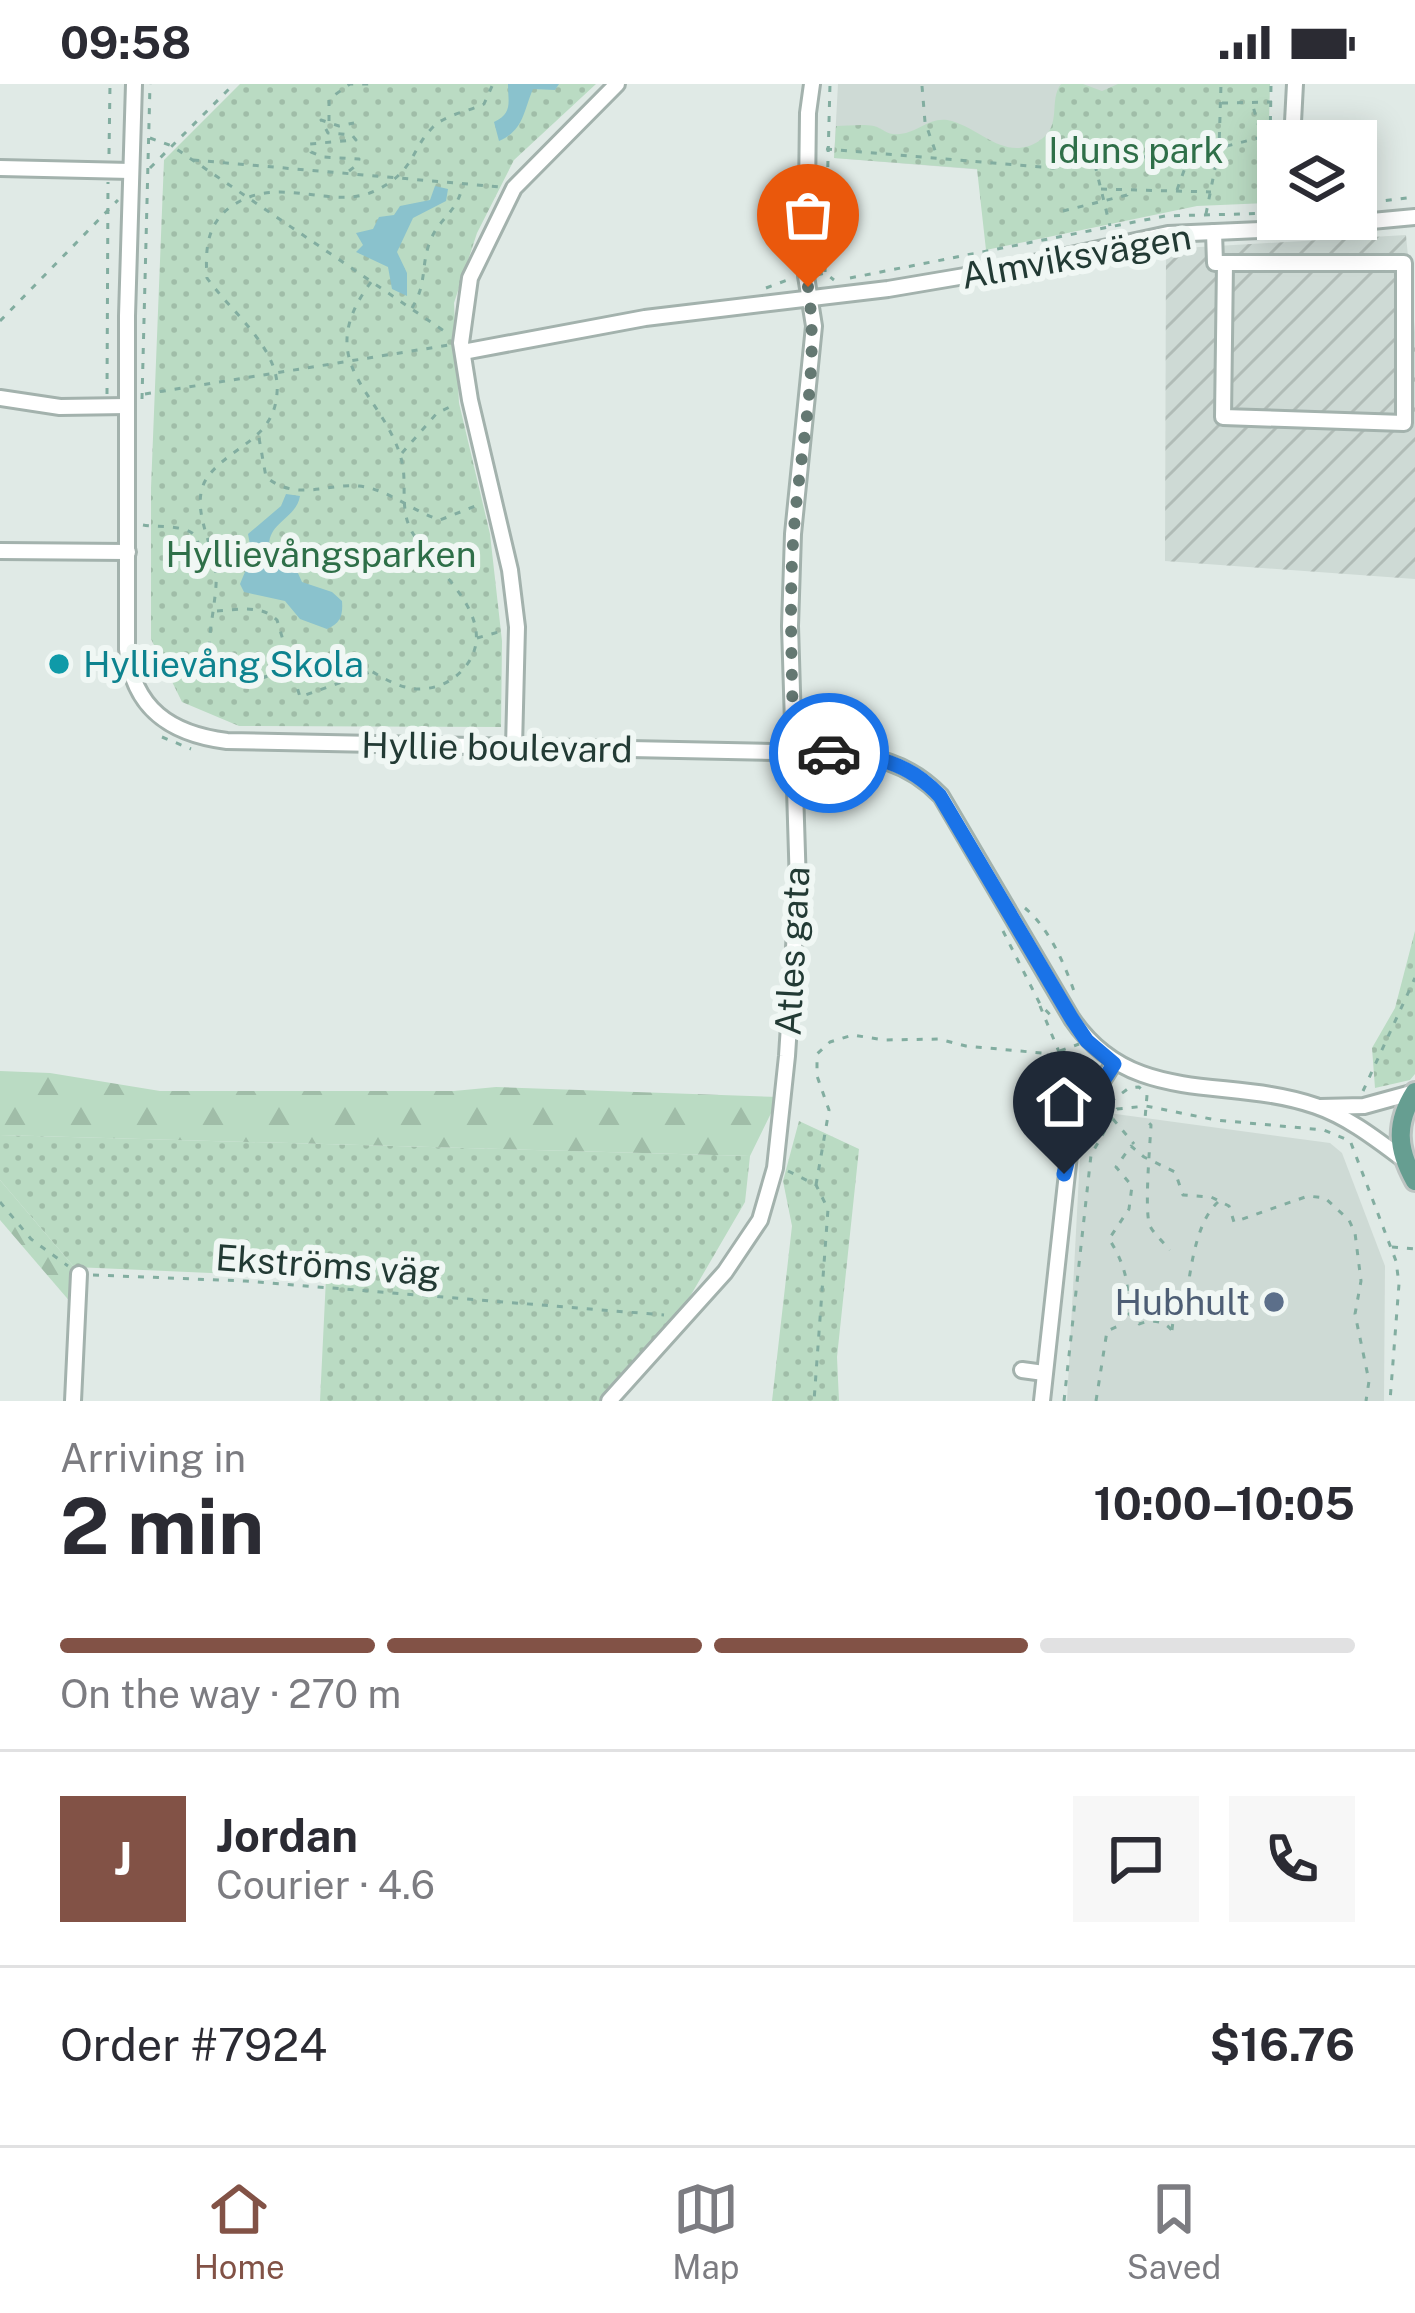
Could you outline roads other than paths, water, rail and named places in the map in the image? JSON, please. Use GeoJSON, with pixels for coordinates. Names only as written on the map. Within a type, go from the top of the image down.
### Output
{"type":"FeatureCollection","features":[{"type":"Feature","properties":{"kind":"main road"},"geometry":{"type":"LineString","coordinates":[[1411,1173],[1399,1139],[1401,1120],[1415,1092]]}},
{"type":"Feature","properties":{"kind":"street"},"geometry":{"type":"LineString","coordinates":[[0,551],[128,551],[134,84]]}},
{"type":"Feature","properties":{"kind":"street"},"geometry":{"type":"LineString","coordinates":[[514,747],[517,627],[462,347],[470,278],[514,188],[617,84]]}},
{"type":"Feature","properties":{"kind":"street","name":"Atles gata"},"geometry":{"type":"LineString","coordinates":[[609,1401],[725,1272],[760,1220],[775,1168],[798,886],[790,626],[814,326],[806,276],[812,84]]}},
{"type":"Feature","properties":{"kind":"street"},"geometry":{"type":"LineString","coordinates":[[1293,120],[1295,84]]}},
{"type":"Feature","properties":{"kind":"street"},"geometry":{"type":"LineString","coordinates":[[0,168],[131,170]]}},
{"type":"Feature","properties":{"kind":"street","name":"Almviksvägen"},"geometry":{"type":"LineString","coordinates":[[1377,219],[1415,217]]}},
{"type":"Feature","properties":{"kind":"street","name":"Almviksvägen"},"geometry":{"type":"LineString","coordinates":[[462,347],[1006,269],[1168,234],[1257,227]]}},
{"type":"Feature","properties":{"kind":"street"},"geometry":{"type":"LineString","coordinates":[[1214,232],[1215,263],[1225,263],[1404,263],[1404,423],[1223,417],[1225,263]]}},
{"type":"Feature","properties":{"kind":"street"},"geometry":{"type":"LineString","coordinates":[[0,398],[60,407],[130,405]]}},
{"type":"Feature","properties":{"kind":"street","name":"Hyllie boulevard"},"geometry":{"type":"LineString","coordinates":[[128,551],[128,662],[137,692],[162,721],[190,735],[227,741],[793,752],[884,759],[926,781],[955,817],[1082,1043],[1114,1064],[1161,1080],[1318,1107],[1364,1106],[1415,1092]]}},
{"type":"Feature","properties":{"kind":"street"},"geometry":{"type":"LineString","coordinates":[[1042,1401],[1064,1174],[1079,1118],[1114,1064]]}},
{"type":"Feature","properties":{"kind":"street","name":"Hyllie boulevard"},"geometry":{"type":"LineString","coordinates":[[1318,1107],[1411,1173]]}},
{"type":"Feature","properties":{"kind":"street"},"geometry":{"type":"LineString","coordinates":[[73,1401],[79,1274]]}},
{"type":"Feature","properties":{"kind":"street"},"geometry":{"type":"LineString","coordinates":[[1022,1370],[1044,1373]]}},
{"type":"Feature","properties":{"kind":"water"},"geometry":{"type":"Polygon","coordinates":[[[508,84],[559,84],[555,90],[533,89],[518,126],[499,141],[494,122],[507,111],[508,84]]]}},
{"type":"Feature","properties":{"kind":"water"},"geometry":{"type":"Polygon","coordinates":[[[435,186],[448,189],[446,201],[413,218],[397,252],[407,273],[407,296],[392,289],[388,267],[356,252],[363,245],[356,233],[373,229],[379,217],[394,215],[400,206],[430,200],[435,186]]]}},
{"type":"Feature","properties":{"kind":"water"},"geometry":{"type":"Polygon","coordinates":[[[286,494],[300,496],[272,534],[270,551],[292,560],[302,582],[332,592],[342,601],[340,618],[327,629],[300,619],[285,601],[244,592],[240,584],[252,555],[248,534],[281,506],[286,494]]]}},
{"type":"Feature","properties":{"kind":"place","name":"Hyllievång Skola"},"geometry":{"type":"Point","coordinates":[59,664]}},
{"type":"Feature","properties":{"kind":"place","name":"Hubhult"},"geometry":{"type":"Point","coordinates":[1274,1302]}},
{"type":"Feature","properties":{"kind":"park label","name":"Iduns park"},"geometry":{"type":"Point","coordinates":[1136,150]}},
{"type":"Feature","properties":{"kind":"park label","name":"Hyllievångsparken"},"geometry":{"type":"Point","coordinates":[321,554]}}]}
